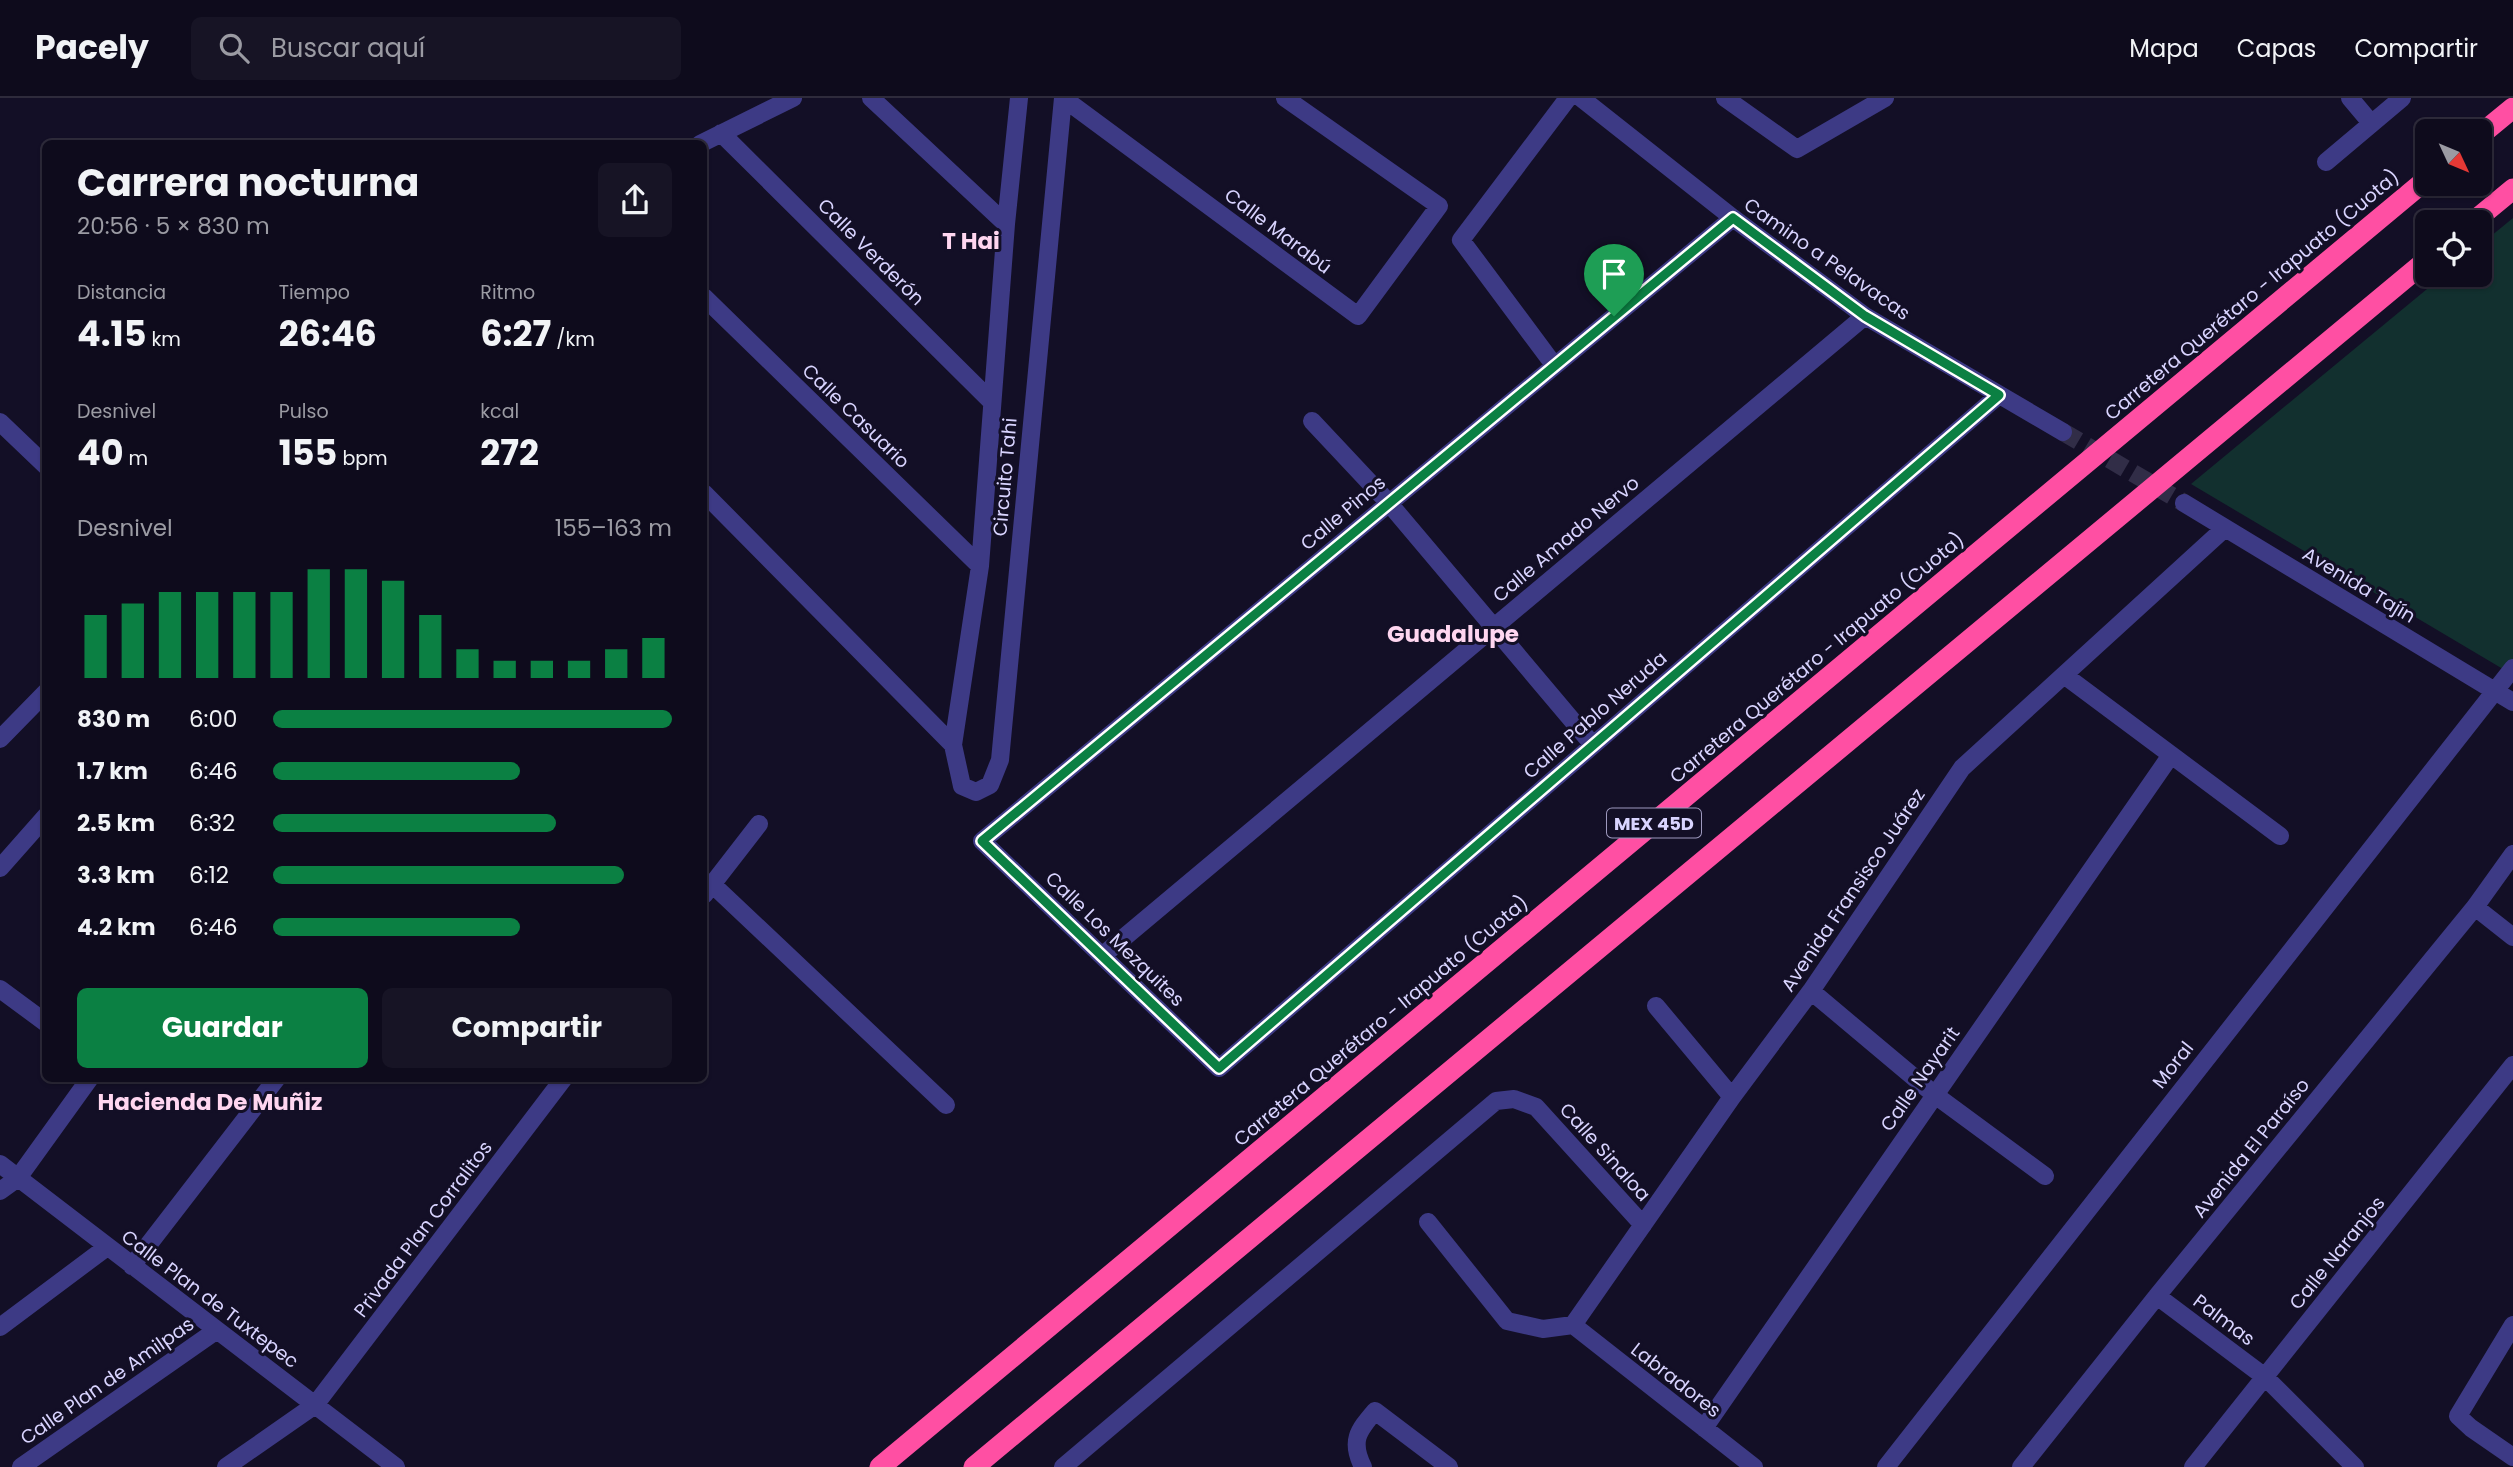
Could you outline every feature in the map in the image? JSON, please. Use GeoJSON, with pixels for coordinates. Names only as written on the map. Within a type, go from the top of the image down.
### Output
{"type":"FeatureCollection","features":[{"type":"Feature","properties":{"kind":"highway"},"geometry":{"type":"LineString","coordinates":[[2492,125],[2513,108]]}},
{"type":"Feature","properties":{"kind":"highway","name":"Carretera Querétaro - Irapuato (Cuota)"},"geometry":{"type":"LineString","coordinates":[[880,1467],[2415,189]]}},
{"type":"Feature","properties":{"kind":"highway"},"geometry":{"type":"LineString","coordinates":[[2488,210],[2513,189]]}},
{"type":"Feature","properties":{"kind":"highway","name":"MEX 45D"},"geometry":{"type":"LineString","coordinates":[[974,1467],[2415,270]]}},
{"type":"Feature","properties":{"kind":"street"},"geometry":{"type":"LineString","coordinates":[[707,140],[793,98]]}},
{"type":"Feature","properties":{"kind":"street"},"geometry":{"type":"LineString","coordinates":[[871,98],[1006,224]]}},
{"type":"Feature","properties":{"kind":"street","name":"Circuito Tahi"},"geometry":{"type":"LineString","coordinates":[[1019,98],[1006,224],[980,566],[953,745],[962,786],[975,792],[990,785],[1000,761],[1063,98]]}},
{"type":"Feature","properties":{"kind":"street","name":"Calle Marabú"},"geometry":{"type":"LineString","coordinates":[[1063,98],[1357,316],[1439,206],[1285,98]]}},
{"type":"Feature","properties":{"kind":"street"},"geometry":{"type":"LineString","coordinates":[[1554,365],[1461,240],[1568,98]]}},
{"type":"Feature","properties":{"kind":"street","name":"Camino a Pelavacas"},"geometry":{"type":"LineString","coordinates":[[1581,98],[1733,218],[1865,316],[2063,432]]}},
{"type":"Feature","properties":{"kind":"street"},"geometry":{"type":"LineString","coordinates":[[1725,98],[1797,149],[1879,100]]}},
{"type":"Feature","properties":{"kind":"street"},"geometry":{"type":"LineString","coordinates":[[2350,98],[2371,123]]}},
{"type":"Feature","properties":{"kind":"street"},"geometry":{"type":"LineString","coordinates":[[2326,162],[2402,98]]}},
{"type":"Feature","properties":{"kind":"street","name":"Calle Verderón"},"geometry":{"type":"LineString","coordinates":[[721,133],[992,401]]}},
{"type":"Feature","properties":{"kind":"street","name":"Calle Pinos"},"geometry":{"type":"LineString","coordinates":[[982,841],[1733,218]]}},
{"type":"Feature","properties":{"kind":"street","name":"Calle Casuario"},"geometry":{"type":"LineString","coordinates":[[707,300],[980,566]]}},
{"type":"Feature","properties":{"kind":"street","name":"Calle Amado Nervo"},"geometry":{"type":"LineString","coordinates":[[1102,956],[1865,316]]}},
{"type":"Feature","properties":{"kind":"street","name":"Calle Pablo Neruda"},"geometry":{"type":"LineString","coordinates":[[1219,1068],[1999,395]]}},
{"type":"Feature","properties":{"kind":"street"},"geometry":{"type":"LineString","coordinates":[[1312,421],[1388,502],[1593,745]]}},
{"type":"Feature","properties":{"kind":"street"},"geometry":{"type":"LineString","coordinates":[[0,422],[42,462]]}},
{"type":"Feature","properties":{"kind":"street"},"geometry":{"type":"LineString","coordinates":[[707,496],[953,745]]}},
{"type":"Feature","properties":{"kind":"street","name":"Avenida Tajín"},"geometry":{"type":"LineString","coordinates":[[2184,503],[2512,701]]}},
{"type":"Feature","properties":{"kind":"street","name":"Avenida Fransisco Juárez"},"geometry":{"type":"LineString","coordinates":[[1573,1325],[1732,1097],[1811,992],[1962,768],[2225,528]]}},
{"type":"Feature","properties":{"kind":"street","name":"Moral"},"geometry":{"type":"LineString","coordinates":[[1886,1467],[2513,668]]}},
{"type":"Feature","properties":{"kind":"street"},"geometry":{"type":"LineString","coordinates":[[2064,675],[2280,836]]}},
{"type":"Feature","properties":{"kind":"street"},"geometry":{"type":"LineString","coordinates":[[0,739],[42,696]]}},
{"type":"Feature","properties":{"kind":"street","name":"Calle Nayarit"},"geometry":{"type":"LineString","coordinates":[[1704,1428],[2171,755]]}},
{"type":"Feature","properties":{"kind":"street"},"geometry":{"type":"LineString","coordinates":[[0,868],[42,821]]}},
{"type":"Feature","properties":{"kind":"street"},"geometry":{"type":"LineString","coordinates":[[759,824],[708,890],[946,1105]]}},
{"type":"Feature","properties":{"kind":"street","name":"Calle Los Mezquites"},"geometry":{"type":"LineString","coordinates":[[982,841],[1219,1068]]}},
{"type":"Feature","properties":{"kind":"street","name":"Avenida El Paraíso"},"geometry":{"type":"LineString","coordinates":[[2021,1467],[2475,906],[2513,854]]}},
{"type":"Feature","properties":{"kind":"street"},"geometry":{"type":"LineString","coordinates":[[2475,906],[2513,937]]}},
{"type":"Feature","properties":{"kind":"street"},"geometry":{"type":"LineString","coordinates":[[0,989],[42,1020]]}},
{"type":"Feature","properties":{"kind":"street"},"geometry":{"type":"LineString","coordinates":[[1811,992],[1935,1095],[2045,1177]]}},
{"type":"Feature","properties":{"kind":"street"},"geometry":{"type":"LineString","coordinates":[[1656,1006],[1732,1097]]}},
{"type":"Feature","properties":{"kind":"street","name":"Calle Naranjos"},"geometry":{"type":"LineString","coordinates":[[2193,1467],[2513,1065]]}},
{"type":"Feature","properties":{"kind":"street"},"geometry":{"type":"LineString","coordinates":[[0,1191],[18,1178],[87,1082]]}},
{"type":"Feature","properties":{"kind":"street"},"geometry":{"type":"LineString","coordinates":[[132,1266],[273,1082]]}},
{"type":"Feature","properties":{"kind":"street","name":"Privada Plan Corralitos"},"geometry":{"type":"LineString","coordinates":[[226,1467],[314,1405],[561,1082]]}},
{"type":"Feature","properties":{"kind":"street","name":"Calle Sinaloa"},"geometry":{"type":"LineString","coordinates":[[1063,1467],[1496,1101],[1514,1099],[1536,1107],[1643,1225]]}},
{"type":"Feature","properties":{"kind":"street","name":"Calle Plan de Tuxtepec"},"geometry":{"type":"LineString","coordinates":[[0,1164],[396,1467]]}},
{"type":"Feature","properties":{"kind":"street"},"geometry":{"type":"LineString","coordinates":[[1428,1222],[1507,1321],[1543,1329],[1573,1325]]}},
{"type":"Feature","properties":{"kind":"street"},"geometry":{"type":"LineString","coordinates":[[0,1327],[107,1247]]}},
{"type":"Feature","properties":{"kind":"street","name":"Palmas"},"geometry":{"type":"LineString","coordinates":[[2157,1296],[2265,1377],[2355,1467]]}},
{"type":"Feature","properties":{"kind":"street","name":"Labradores"},"geometry":{"type":"LineString","coordinates":[[1573,1325],[1754,1467]]}},
{"type":"Feature","properties":{"kind":"street"},"geometry":{"type":"LineString","coordinates":[[2513,1325],[2458,1416],[2513,1457]]}},
{"type":"Feature","properties":{"kind":"street","name":"Calle Plan de Amilpas"},"geometry":{"type":"LineString","coordinates":[[21,1467],[217,1330]]}},
{"type":"Feature","properties":{"kind":"street"},"geometry":{"type":"LineString","coordinates":[[1363,1467],[1355,1452],[1360,1429],[1376,1411],[1449,1467]]}},
{"type":"Feature","properties":{"kind":"green space"},"geometry":{"type":"Polygon","coordinates":[[[2513,218],[2513,675],[2191,484],[2429,287],[2492,287],[2492,235],[2513,218]]]}},
{"type":"Feature","properties":{"kind":"tunnel"},"geometry":{"type":"LineString","coordinates":[[2063,432],[2184,503]]}},
{"type":"Feature","properties":{"kind":"district","name":"T Hai"},"geometry":{"type":"Point","coordinates":[971,241]}},
{"type":"Feature","properties":{"kind":"district","name":"Guadalupe"},"geometry":{"type":"Point","coordinates":[1453,634]}},
{"type":"Feature","properties":{"kind":"district","name":"Hacienda De Muñiz"},"geometry":{"type":"Point","coordinates":[210,1102]}},
{"type":"Feature","properties":{"kind":"route"},"geometry":{"type":"LineString","coordinates":[[1733,218],[1865,316],[1999,395],[1219,1068],[982,841],[1614,316],[1733,218]]}}]}
